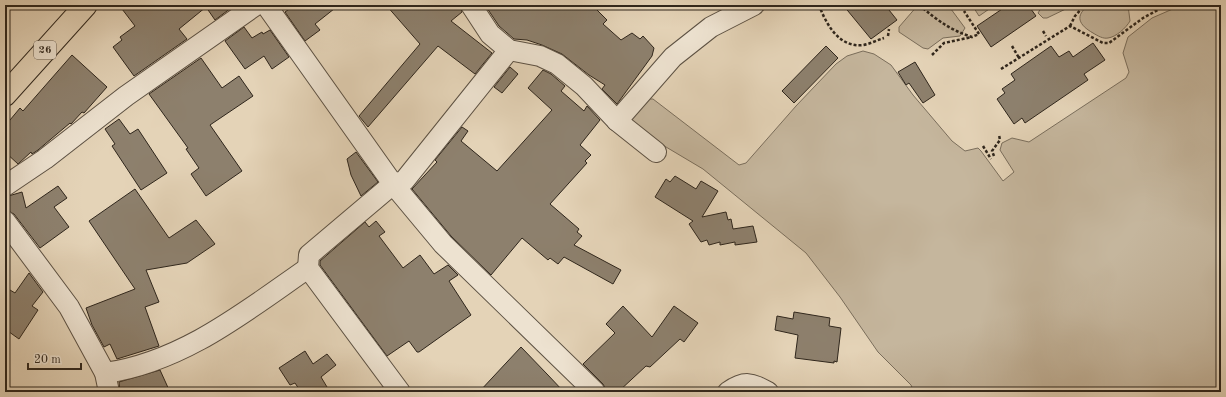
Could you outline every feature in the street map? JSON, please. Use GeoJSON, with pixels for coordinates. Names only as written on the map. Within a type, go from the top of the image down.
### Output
{"type":"FeatureCollection","features":[{"type":"Feature","properties":{"kind":"main road","name":"26"},"geometry":{"type":"LineString","coordinates":[[5,95],[86,5]]}},
{"type":"Feature","properties":{"kind":"street"},"geometry":{"type":"LineString","coordinates":[[5,186],[45,158],[126,96],[256,5]]}},
{"type":"Feature","properties":{"kind":"street"},"geometry":{"type":"LineString","coordinates":[[266,5],[393,184],[442,244],[595,392]]}},
{"type":"Feature","properties":{"kind":"street"},"geometry":{"type":"LineString","coordinates":[[471,5],[490,34],[509,50],[540,56],[557,64],[584,86],[617,121],[656,152]]}},
{"type":"Feature","properties":{"kind":"street"},"geometry":{"type":"LineString","coordinates":[[617,121],[673,57],[711,27],[754,5]]}},
{"type":"Feature","properties":{"kind":"street"},"geometry":{"type":"LineString","coordinates":[[400,392],[308,268],[309,255],[393,184],[404,181],[509,50]]}},
{"type":"Feature","properties":{"kind":"street"},"geometry":{"type":"LineString","coordinates":[[5,221],[69,307],[107,383],[125,370],[188,347],[217,330],[308,268]]}},
{"type":"Feature","properties":{"kind":"street"},"geometry":{"type":"LineString","coordinates":[[728,392],[740,384],[753,384],[768,392]]}},
{"type":"Feature","properties":{"kind":"path"},"geometry":{"type":"LineString","coordinates":[[819,5],[830,26],[843,42],[852,45],[863,45],[884,38]]}},
{"type":"Feature","properties":{"kind":"path"},"geometry":{"type":"LineString","coordinates":[[919,5],[945,26],[972,37]]}},
{"type":"Feature","properties":{"kind":"path"},"geometry":{"type":"LineString","coordinates":[[1001,69],[1070,26],[1075,16],[1085,5]]}},
{"type":"Feature","properties":{"kind":"path"},"geometry":{"type":"LineString","coordinates":[[1070,26],[1103,43],[1109,43],[1143,18],[1167,5]]}},
{"type":"Feature","properties":{"kind":"path"},"geometry":{"type":"LineString","coordinates":[[932,55],[944,43],[979,34],[964,12]]}},
{"type":"Feature","properties":{"kind":"path"},"geometry":{"type":"LineString","coordinates":[[888,36],[889,29]]}},
{"type":"Feature","properties":{"kind":"path"},"geometry":{"type":"LineString","coordinates":[[1043,31],[1046,36]]}},
{"type":"Feature","properties":{"kind":"path"},"geometry":{"type":"LineString","coordinates":[[1012,46],[1020,58]]}},
{"type":"Feature","properties":{"kind":"path"},"geometry":{"type":"LineString","coordinates":[[994,156],[992,151],[1000,140],[999,135]]}},
{"type":"Feature","properties":{"kind":"path"},"geometry":{"type":"LineString","coordinates":[[983,146],[991,159]]}},
{"type":"Feature","properties":{"kind":"shaded area"},"geometry":{"type":"Polygon","coordinates":[[[918,5],[948,5],[965,28],[960,36],[943,38],[928,49],[923,48],[899,32],[899,27],[918,5]]]}},
{"type":"Feature","properties":{"kind":"shaded area"},"geometry":{"type":"Polygon","coordinates":[[[972,5],[995,5],[979,16],[972,5]]]}},
{"type":"Feature","properties":{"kind":"shaded area"},"geometry":{"type":"Polygon","coordinates":[[[1043,5],[1074,5],[1047,18],[1043,18],[1038,13],[1043,5]]]}},
{"type":"Feature","properties":{"kind":"shaded area"},"geometry":{"type":"Polygon","coordinates":[[[1089,5],[1128,5],[1130,21],[1114,36],[1106,38],[1100,37],[1084,27],[1080,20],[1081,13],[1089,5]]]}},
{"type":"Feature","properties":{"kind":"shaded area"},"geometry":{"type":"Polygon","coordinates":[[[1192,7],[1221,10],[1221,392],[914,392],[911,385],[878,352],[840,297],[806,253],[703,169],[661,144],[632,123],[630,116],[644,99],[653,99],[739,165],[746,163],[796,106],[836,64],[847,56],[863,51],[874,54],[891,65],[913,95],[952,141],[965,151],[978,148],[1003,181],[1014,172],[1000,150],[1002,143],[1012,138],[1029,142],[1126,78],[1129,72],[1123,53],[1128,37],[1152,18],[1175,8],[1192,7]]]}},
{"type":"Feature","properties":{"kind":"building"},"geometry":{"type":"Polygon","coordinates":[[[119,5],[229,5],[231,8],[215,20],[206,7],[179,29],[187,39],[134,76],[113,47],[122,40],[120,37],[135,26],[119,5]]]}},
{"type":"Feature","properties":{"kind":"building"},"geometry":{"type":"Polygon","coordinates":[[[295,5],[339,5],[315,24],[320,30],[305,41],[285,12],[295,5]]]}},
{"type":"Feature","properties":{"kind":"building"},"geometry":{"type":"Polygon","coordinates":[[[386,5],[460,5],[462,12],[451,21],[492,53],[475,74],[438,46],[368,127],[359,116],[420,44],[386,5]]]}},
{"type":"Feature","properties":{"kind":"building"},"geometry":{"type":"Polygon","coordinates":[[[485,5],[592,5],[607,20],[603,24],[621,40],[632,33],[640,39],[643,36],[654,48],[652,56],[617,104],[602,89],[605,85],[589,75],[562,54],[527,40],[514,39],[499,26],[485,5]]]}},
{"type":"Feature","properties":{"kind":"building"},"geometry":{"type":"Polygon","coordinates":[[[843,5],[885,5],[897,20],[871,39],[843,5]]]}},
{"type":"Feature","properties":{"kind":"building"},"geometry":{"type":"Polygon","coordinates":[[[1008,5],[1028,5],[1036,16],[991,47],[977,26],[1008,5]]]}},
{"type":"Feature","properties":{"kind":"building"},"geometry":{"type":"Polygon","coordinates":[[[244,27],[252,38],[262,32],[263,34],[270,30],[289,57],[272,69],[264,56],[245,69],[225,41],[244,27]]]}},
{"type":"Feature","properties":{"kind":"building"},"geometry":{"type":"Polygon","coordinates":[[[1093,43],[1105,60],[1084,74],[1088,80],[1025,123],[1022,118],[1014,124],[997,99],[1005,93],[1002,89],[1015,80],[1011,74],[1051,46],[1059,57],[1069,51],[1073,57],[1093,43]]]}},
{"type":"Feature","properties":{"kind":"building"},"geometry":{"type":"Polygon","coordinates":[[[826,46],[838,58],[794,103],[782,91],[826,46]]]}},
{"type":"Feature","properties":{"kind":"building"},"geometry":{"type":"Polygon","coordinates":[[[72,55],[107,87],[84,113],[82,112],[71,124],[70,123],[38,150],[32,154],[31,152],[18,164],[5,152],[5,126],[20,108],[23,111],[72,55]]]}},
{"type":"Feature","properties":{"kind":"building"},"geometry":{"type":"Polygon","coordinates":[[[201,58],[222,88],[239,76],[253,96],[210,125],[242,171],[206,196],[191,174],[199,168],[186,149],[188,148],[149,94],[201,58]]]}},
{"type":"Feature","properties":{"kind":"building"},"geometry":{"type":"Polygon","coordinates":[[[915,62],[935,95],[923,103],[909,83],[906,85],[898,72],[915,62]]]}},
{"type":"Feature","properties":{"kind":"building"},"geometry":{"type":"Polygon","coordinates":[[[510,67],[518,74],[502,93],[494,87],[510,67]]]}},
{"type":"Feature","properties":{"kind":"building"},"geometry":{"type":"Polygon","coordinates":[[[543,70],[551,74],[565,86],[561,91],[584,111],[587,106],[600,120],[580,145],[591,155],[585,161],[587,163],[550,204],[579,229],[577,232],[582,236],[574,245],[621,270],[613,284],[564,257],[558,264],[550,258],[548,260],[522,238],[491,275],[451,236],[412,189],[437,162],[435,160],[462,127],[468,131],[461,141],[497,171],[552,110],[528,88],[543,70]]]}},
{"type":"Feature","properties":{"kind":"building"},"geometry":{"type":"Polygon","coordinates":[[[119,119],[130,134],[138,129],[167,173],[141,190],[112,146],[115,144],[105,129],[119,119]]]}},
{"type":"Feature","properties":{"kind":"building"},"geometry":{"type":"Polygon","coordinates":[[[356,152],[378,182],[361,196],[351,175],[347,159],[356,152]]]}},
{"type":"Feature","properties":{"kind":"building"},"geometry":{"type":"Polygon","coordinates":[[[675,176],[696,189],[701,181],[718,191],[702,217],[726,212],[728,220],[731,219],[733,229],[753,226],[757,242],[735,245],[735,242],[720,245],[720,242],[709,245],[707,240],[701,242],[689,224],[693,221],[655,197],[666,179],[670,182],[675,176]]]}},
{"type":"Feature","properties":{"kind":"building"},"geometry":{"type":"Polygon","coordinates":[[[58,186],[67,198],[54,207],[69,227],[40,248],[14,214],[5,210],[5,197],[22,192],[26,208],[58,186]]]}},
{"type":"Feature","properties":{"kind":"building"},"geometry":{"type":"Polygon","coordinates":[[[135,189],[169,238],[196,220],[215,244],[187,263],[146,270],[159,302],[145,307],[159,346],[117,359],[110,344],[104,347],[92,325],[86,308],[135,289],[89,221],[135,189]]]}},
{"type":"Feature","properties":{"kind":"building"},"geometry":{"type":"Polygon","coordinates":[[[376,221],[385,232],[379,236],[403,268],[420,255],[434,274],[448,265],[458,275],[449,281],[471,315],[419,352],[417,352],[409,341],[387,356],[320,265],[320,261],[365,222],[369,227],[376,221]]]}},
{"type":"Feature","properties":{"kind":"building"},"geometry":{"type":"Polygon","coordinates":[[[29,273],[43,292],[32,306],[38,310],[19,339],[5,329],[5,287],[15,293],[29,273]]]}},
{"type":"Feature","properties":{"kind":"building"},"geometry":{"type":"Polygon","coordinates":[[[623,306],[652,337],[674,306],[698,323],[684,342],[680,339],[650,367],[646,366],[618,392],[607,392],[603,384],[583,364],[615,333],[606,324],[623,306]]]}},
{"type":"Feature","properties":{"kind":"building"},"geometry":{"type":"Polygon","coordinates":[[[794,312],[830,318],[829,326],[841,328],[837,362],[834,361],[834,363],[795,358],[798,335],[775,330],[777,316],[793,319],[794,312]]]}},
{"type":"Feature","properties":{"kind":"building"},"geometry":{"type":"Polygon","coordinates":[[[521,347],[547,374],[564,392],[479,392],[521,347]]]}},
{"type":"Feature","properties":{"kind":"building"},"geometry":{"type":"Polygon","coordinates":[[[305,351],[313,364],[327,354],[336,365],[321,377],[330,392],[301,392],[295,383],[290,385],[279,368],[305,351]]]}},
{"type":"Feature","properties":{"kind":"building"},"geometry":{"type":"Polygon","coordinates":[[[160,370],[170,392],[120,392],[119,382],[160,370]]]}}]}
